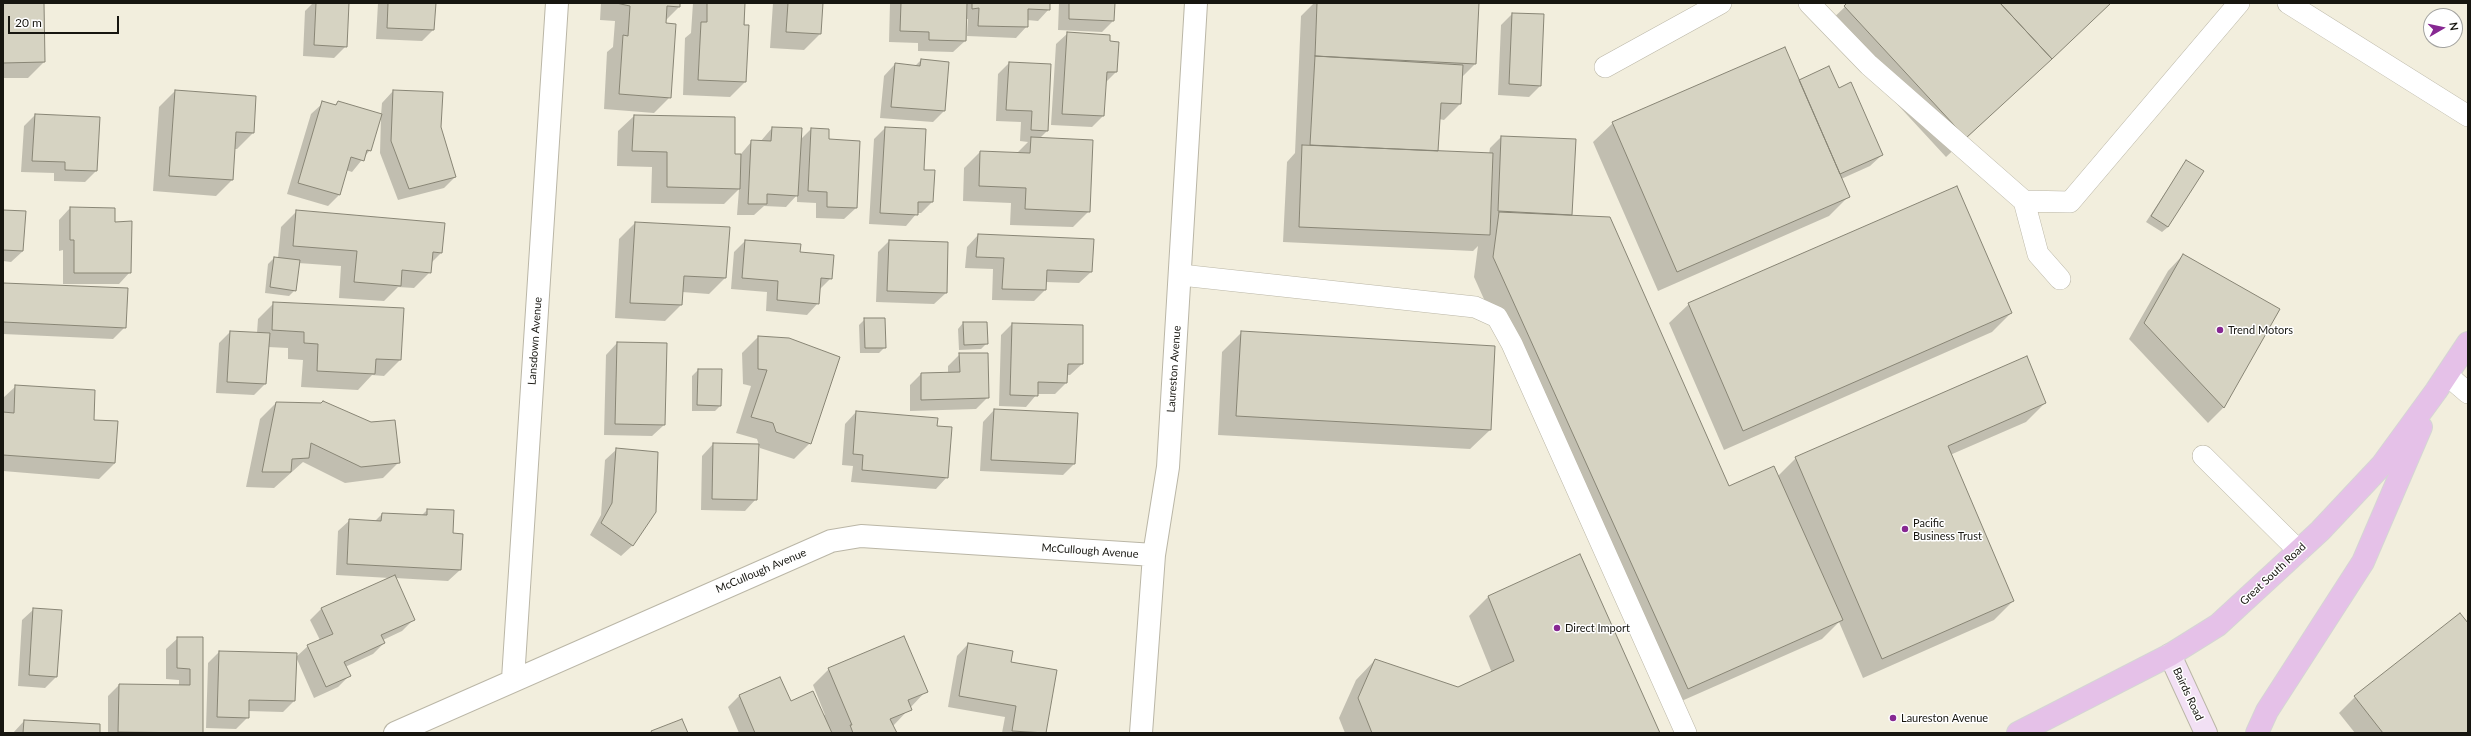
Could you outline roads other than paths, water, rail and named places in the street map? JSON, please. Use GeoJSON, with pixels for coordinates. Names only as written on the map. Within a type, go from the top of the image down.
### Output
{"type":"FeatureCollection","features":[{"type":"Feature","properties":{"kind":"main road","name":"Great South Road"},"geometry":{"type":"LineString","coordinates":[[2018,733],[2170,655],[2218,625],[2299,551],[2382,465],[2442,383],[2468,343]]}},
{"type":"Feature","properties":{"kind":"main road"},"geometry":{"type":"LineString","coordinates":[[2257,733],[2268,711],[2363,562],[2442,383]]}},
{"type":"Feature","properties":{"kind":"main road","name":"Bairds Road"},"geometry":{"type":"LineString","coordinates":[[2170,655],[2206,733]]}},
{"type":"Feature","properties":{"kind":"street","name":"Lansdown Avenue"},"geometry":{"type":"LineString","coordinates":[[514,679],[556,3]]}},
{"type":"Feature","properties":{"kind":"street","name":"Laureston Avenue"},"geometry":{"type":"LineString","coordinates":[[1141,733],[1154,556],[1168,467],[1181,275],[1196,3]]}},
{"type":"Feature","properties":{"kind":"street","name":"McCullough Avenue"},"geometry":{"type":"LineString","coordinates":[[395,733],[514,679],[831,541],[861,536],[1154,556]]}},
{"type":"Feature","properties":{"kind":"lane"},"geometry":{"type":"LineString","coordinates":[[1605,67],[1721,3]]}},
{"type":"Feature","properties":{"kind":"lane"},"geometry":{"type":"LineString","coordinates":[[1809,3],[1869,65],[2024,201],[2038,254],[2060,279]]}},
{"type":"Feature","properties":{"kind":"lane"},"geometry":{"type":"LineString","coordinates":[[2024,201],[2070,202],[2239,3]]}},
{"type":"Feature","properties":{"kind":"lane"},"geometry":{"type":"LineString","coordinates":[[2288,3],[2468,116]]}},
{"type":"Feature","properties":{"kind":"lane"},"geometry":{"type":"LineString","coordinates":[[1181,275],[1475,307],[1497,317],[1512,344],[1686,733]]}},
{"type":"Feature","properties":{"kind":"lane"},"geometry":{"type":"LineString","coordinates":[[2442,383],[2468,393]]}},
{"type":"Feature","properties":{"kind":"lane"},"geometry":{"type":"LineString","coordinates":[[2203,456],[2299,551]]}},
{"type":"Feature","properties":{"kind":"place","name":"Trend Motors"},"geometry":{"type":"Point","coordinates":[2220,330]}},
{"type":"Feature","properties":{"kind":"place","name":"Pacific Business Trust"},"geometry":{"type":"Point","coordinates":[1905,529]}},
{"type":"Feature","properties":{"kind":"place","name":"Direct Import"},"geometry":{"type":"Point","coordinates":[1557,628]}},
{"type":"Feature","properties":{"kind":"place","name":"Laureston Avenue"},"geometry":{"type":"Point","coordinates":[1893,718]}}]}
